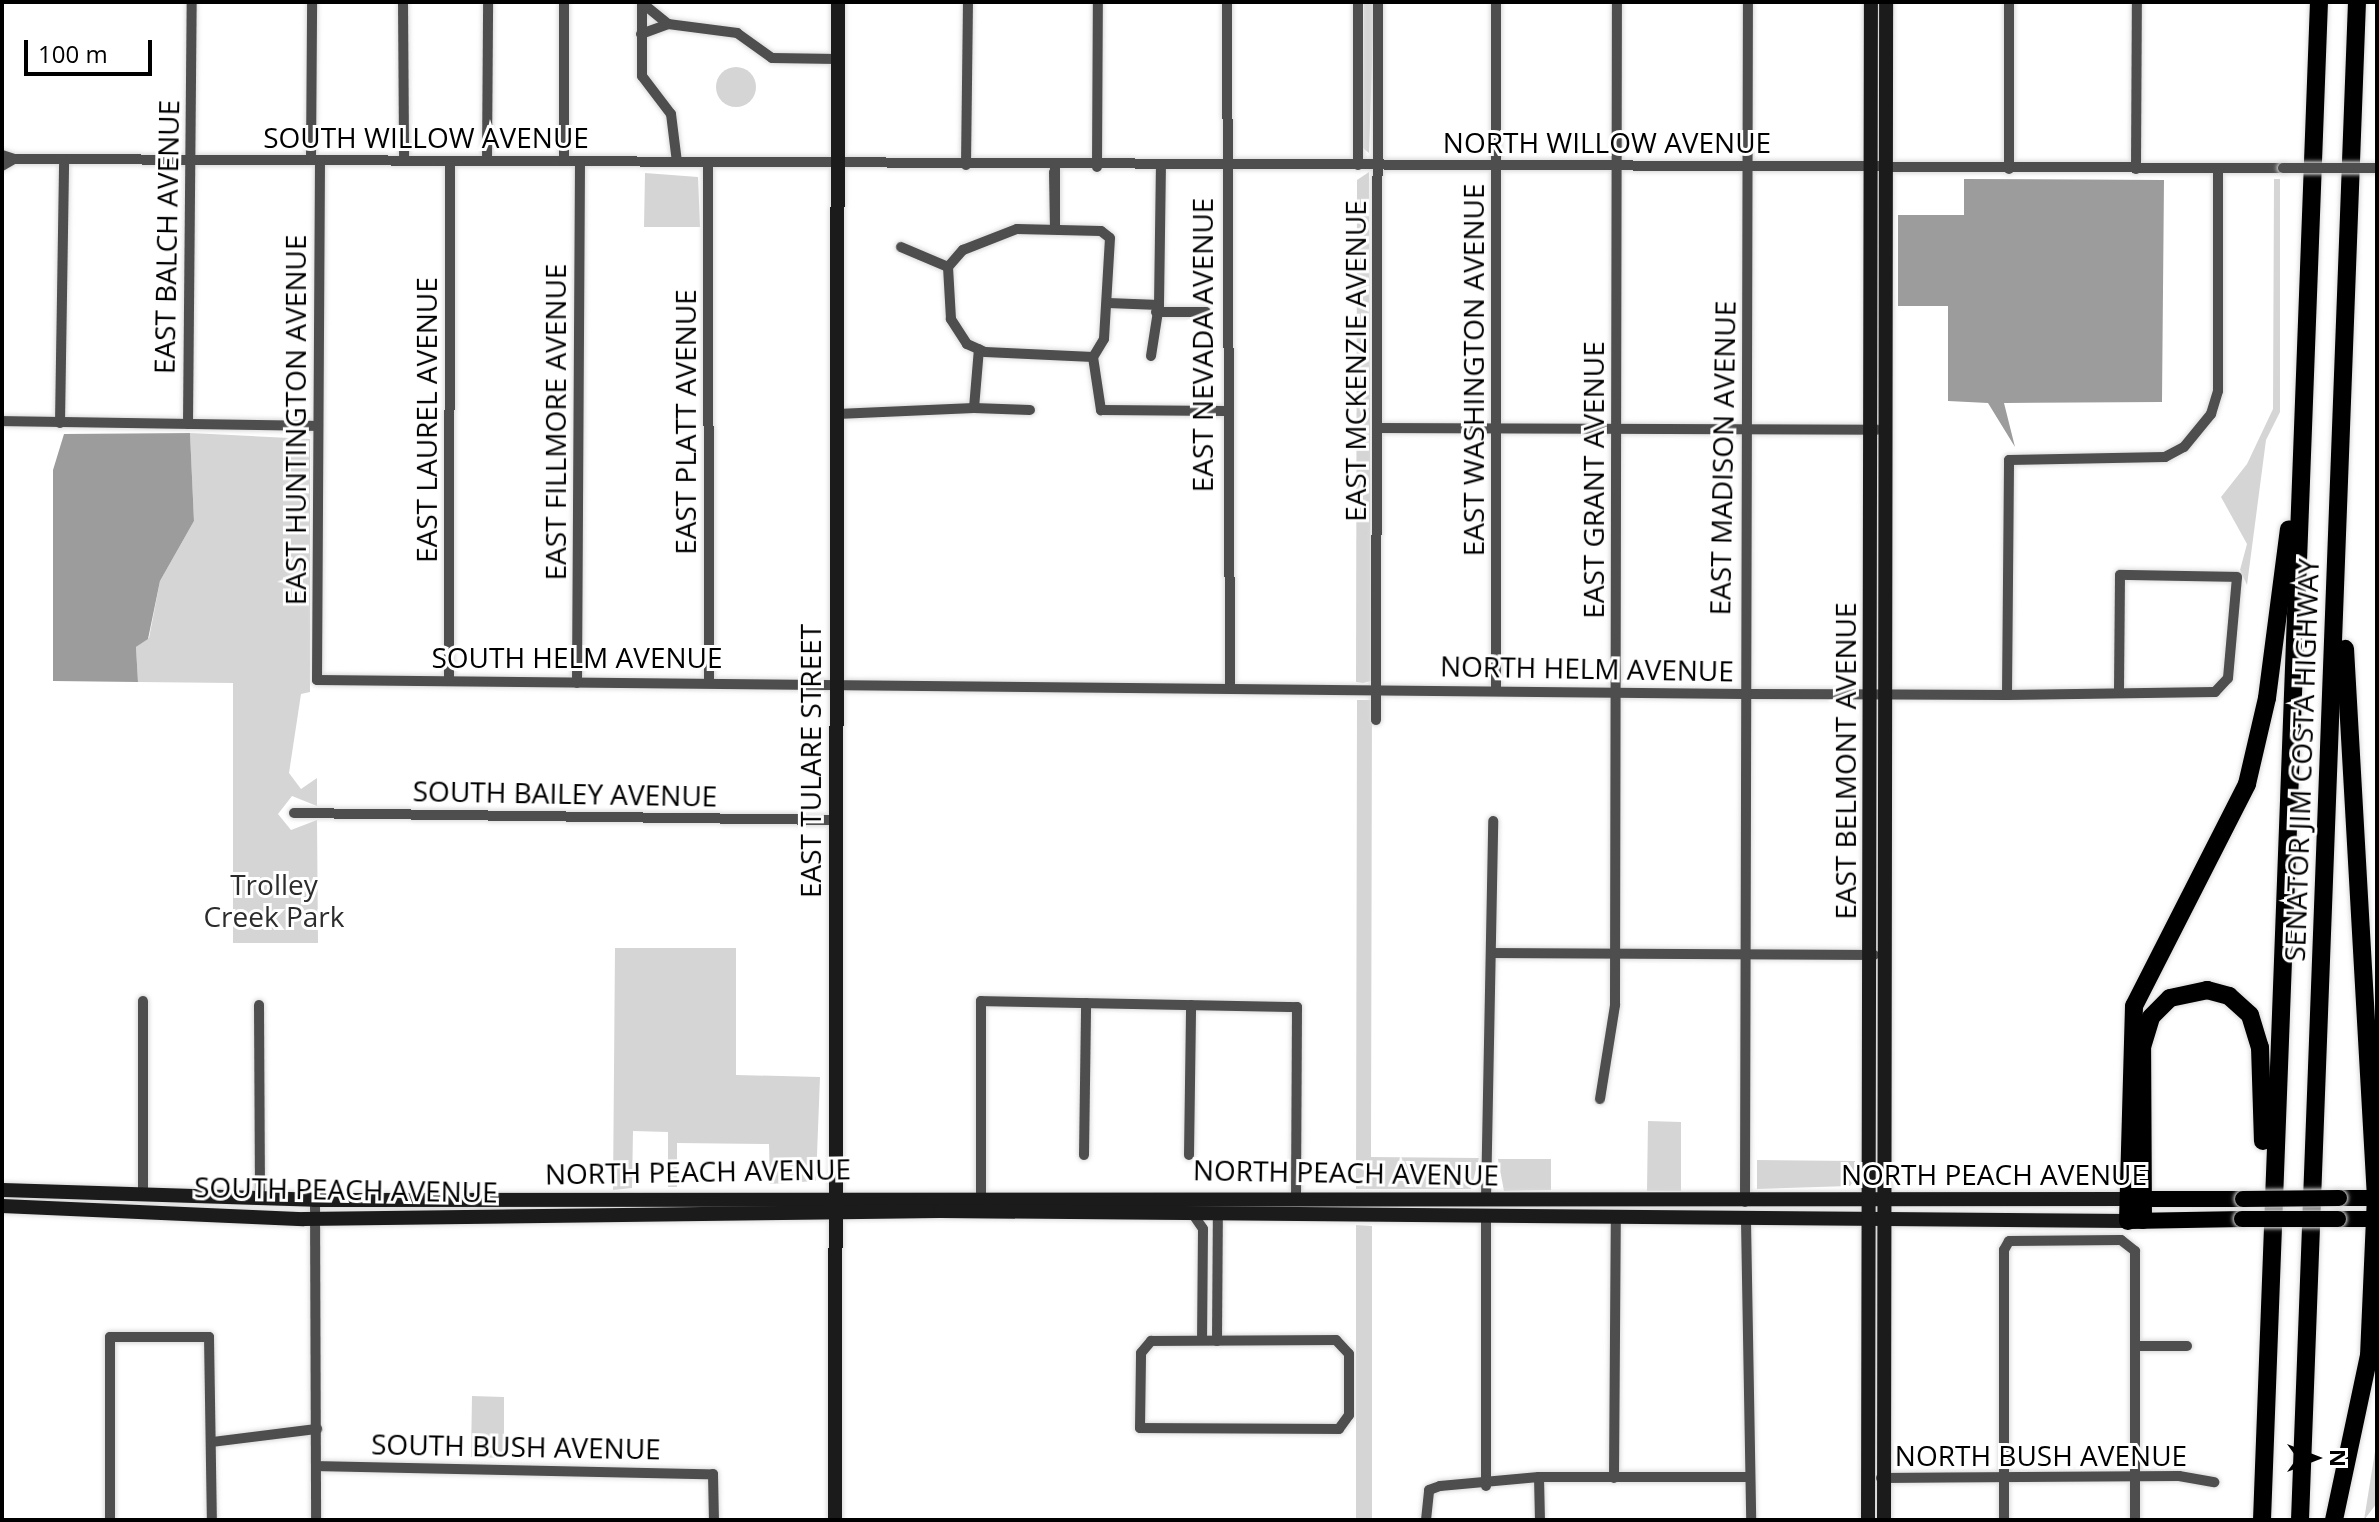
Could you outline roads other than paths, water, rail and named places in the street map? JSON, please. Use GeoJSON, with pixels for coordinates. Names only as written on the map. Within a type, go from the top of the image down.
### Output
{"type":"FeatureCollection","features":[{"type":"Feature","properties":{"kind":"highway","name":"SENATOR JIM COSTA HIGHWAY"},"geometry":{"type":"LineString","coordinates":[[2262,1520],[2318,2]]}},
{"type":"Feature","properties":{"kind":"highway","name":"SENATOR JIM COSTA HIGHWAY"},"geometry":{"type":"LineString","coordinates":[[2300,1520],[2357,2]]}},
{"type":"Feature","properties":{"kind":"highway"},"geometry":{"type":"LineString","coordinates":[[2353,112],[2367,2]]}},
{"type":"Feature","properties":{"kind":"highway"},"geometry":{"type":"LineString","coordinates":[[2136,1220],[2134,1006],[2225,835],[2256,756],[2304,411]]}},
{"type":"Feature","properties":{"kind":"highway"},"geometry":{"type":"LineString","coordinates":[[2334,1520],[2369,1356],[2377,1198],[2348,783],[2342,414]]}},
{"type":"Feature","properties":{"kind":"highway"},"geometry":{"type":"LineString","coordinates":[[2136,1199],[2147,1025],[2181,993],[2229,996],[2250,1015],[2260,1047],[2263,1492]]}},
{"type":"Feature","properties":{"kind":"main road","name":"EAST TULARE STREET"},"geometry":{"type":"LineString","coordinates":[[835,1520],[833,1195],[838,2]]}},
{"type":"Feature","properties":{"kind":"main road","name":"EAST BELMONT AVENUE"},"geometry":{"type":"LineString","coordinates":[[1868,1520],[1869,1201],[1887,693],[1871,167],[1871,2]]}},
{"type":"Feature","properties":{"kind":"main road","name":"EAST BELMONT AVENUE"},"geometry":{"type":"LineString","coordinates":[[1884,1520],[1885,1201],[1871,693],[1887,167],[1886,2]]}},
{"type":"Feature","properties":{"kind":"main road","name":"SOUTH PEACH AVENUE"},"geometry":{"type":"LineString","coordinates":[[2,1190],[315,1200]]}},
{"type":"Feature","properties":{"kind":"main road"},"geometry":{"type":"LineString","coordinates":[[2,1199],[59,1192]]}},
{"type":"Feature","properties":{"kind":"main road","name":"NORTH PEACH AVENUE"},"geometry":{"type":"LineString","coordinates":[[315,1200],[981,1194],[1706,1202],[2377,1198]]}},
{"type":"Feature","properties":{"kind":"main road"},"geometry":{"type":"LineString","coordinates":[[43,1208],[134,1202],[143,1195]]}},
{"type":"Feature","properties":{"kind":"main road"},"geometry":{"type":"LineString","coordinates":[[1218,1213],[1296,1197]]}},
{"type":"Feature","properties":{"kind":"main road"},"geometry":{"type":"LineString","coordinates":[[171,1212],[248,1207],[260,1199]]}},
{"type":"Feature","properties":{"kind":"main road"},"geometry":{"type":"LineString","coordinates":[[1419,1215],[1486,1199]]}},
{"type":"Feature","properties":{"kind":"main road"},"geometry":{"type":"LineString","coordinates":[[1616,1217],[1625,1209],[1706,1202]]}},
{"type":"Feature","properties":{"kind":"main road","name":"SOUTH PEACH AVENUE"},"geometry":{"type":"LineString","coordinates":[[2,1206],[314,1219],[833,1211]]}},
{"type":"Feature","properties":{"kind":"main road","name":"NORTH PEACH AVENUE"},"geometry":{"type":"LineString","coordinates":[[833,1211],[1190,1212],[1746,1221],[2376,1219]]}},
{"type":"Feature","properties":{"kind":"street","name":"EAST BALCH AVENUE"},"geometry":{"type":"LineString","coordinates":[[188,424],[192,2]]}},
{"type":"Feature","properties":{"kind":"street","name":"EAST HUNTINGTON AVENUE"},"geometry":{"type":"LineString","coordinates":[[312,2],[318,426],[317,680]]}},
{"type":"Feature","properties":{"kind":"street"},"geometry":{"type":"LineString","coordinates":[[403,2],[404,161]]}},
{"type":"Feature","properties":{"kind":"street"},"geometry":{"type":"LineString","coordinates":[[487,161],[488,2]]}},
{"type":"Feature","properties":{"kind":"street"},"geometry":{"type":"LineString","coordinates":[[564,2],[564,161]]}},
{"type":"Feature","properties":{"kind":"street"},"geometry":{"type":"LineString","coordinates":[[966,165],[968,2]]}},
{"type":"Feature","properties":{"kind":"street"},"geometry":{"type":"LineString","coordinates":[[1097,167],[1098,2]]}},
{"type":"Feature","properties":{"kind":"street","name":"EAST NEVADA AVENUE"},"geometry":{"type":"LineString","coordinates":[[1227,2],[1226,411],[1230,688]]}},
{"type":"Feature","properties":{"kind":"street","name":"EAST MCKENZIE AVENUE"},"geometry":{"type":"LineString","coordinates":[[1358,2],[1358,165]]}},
{"type":"Feature","properties":{"kind":"street","name":"EAST MCKENZIE AVENUE"},"geometry":{"type":"LineString","coordinates":[[1376,720],[1379,689],[1378,2]]}},
{"type":"Feature","properties":{"kind":"street","name":"EAST WASHINGTON AVENUE"},"geometry":{"type":"LineString","coordinates":[[1496,2],[1496,690]]}},
{"type":"Feature","properties":{"kind":"street","name":"EAST GRANT AVENUE"},"geometry":{"type":"LineString","coordinates":[[1600,1099],[1615,1005],[1617,691],[1614,429],[1620,166],[1617,2]]}},
{"type":"Feature","properties":{"kind":"street","name":"EAST MADISON AVENUE"},"geometry":{"type":"LineString","coordinates":[[1745,1202],[1748,2]]}},
{"type":"Feature","properties":{"kind":"street"},"geometry":{"type":"LineString","coordinates":[[2009,2],[2009,169]]}},
{"type":"Feature","properties":{"kind":"street"},"geometry":{"type":"LineString","coordinates":[[2136,169],[2137,2]]}},
{"type":"Feature","properties":{"kind":"street"},"geometry":{"type":"LineString","coordinates":[[642,3],[668,24]]}},
{"type":"Feature","properties":{"kind":"street"},"geometry":{"type":"LineString","coordinates":[[642,3],[642,76],[671,114],[677,162]]}},
{"type":"Feature","properties":{"kind":"street"},"geometry":{"type":"LineString","coordinates":[[641,34],[668,24],[737,33],[772,58],[837,59]]}},
{"type":"Feature","properties":{"kind":"street","name":"SOUTH WILLOW AVENUE"},"geometry":{"type":"LineString","coordinates":[[2,155],[14,159],[837,164]]}},
{"type":"Feature","properties":{"kind":"street"},"geometry":{"type":"LineString","coordinates":[[2,166],[14,159]]}},
{"type":"Feature","properties":{"kind":"street"},"geometry":{"type":"LineString","coordinates":[[60,423],[64,159]]}},
{"type":"Feature","properties":{"kind":"street","name":"EAST LAUREL AVENUE"},"geometry":{"type":"LineString","coordinates":[[449,680],[450,161]]}},
{"type":"Feature","properties":{"kind":"street","name":"EAST FILLMORE AVENUE"},"geometry":{"type":"LineString","coordinates":[[577,683],[580,161]]}},
{"type":"Feature","properties":{"kind":"street","name":"EAST PLATT AVENUE"},"geometry":{"type":"LineString","coordinates":[[708,162],[709,682]]}},
{"type":"Feature","properties":{"kind":"street","name":"NORTH WILLOW AVENUE"},"geometry":{"type":"LineString","coordinates":[[837,164],[1054,169],[1225,165],[2377,168]]}},
{"type":"Feature","properties":{"kind":"street"},"geometry":{"type":"LineString","coordinates":[[1151,356],[1157,308],[1161,166]]}},
{"type":"Feature","properties":{"kind":"street"},"geometry":{"type":"LineString","coordinates":[[2007,695],[2009,460],[2156,459],[2176,453],[2198,431],[2218,391],[2218,169]]}},
{"type":"Feature","properties":{"kind":"street"},"geometry":{"type":"LineString","coordinates":[[948,267],[993,233],[1101,231],[1114,246],[1104,339],[1093,357],[1101,410],[1226,411]]}},
{"type":"Feature","properties":{"kind":"street"},"geometry":{"type":"LineString","coordinates":[[901,247],[948,267]]}},
{"type":"Feature","properties":{"kind":"street"},"geometry":{"type":"LineString","coordinates":[[948,267],[951,319],[979,349],[1093,357]]}},
{"type":"Feature","properties":{"kind":"street"},"geometry":{"type":"LineString","coordinates":[[1108,303],[1206,312]]}},
{"type":"Feature","properties":{"kind":"street"},"geometry":{"type":"LineString","coordinates":[[974,408],[979,349]]}},
{"type":"Feature","properties":{"kind":"street"},"geometry":{"type":"LineString","coordinates":[[837,414],[974,408],[1030,410]]}},
{"type":"Feature","properties":{"kind":"street"},"geometry":{"type":"LineString","coordinates":[[2,421],[318,426]]}},
{"type":"Feature","properties":{"kind":"street"},"geometry":{"type":"LineString","coordinates":[[1379,428],[1879,430]]}},
{"type":"Feature","properties":{"kind":"street","name":"NORTH HELM AVENUE"},"geometry":{"type":"LineString","coordinates":[[836,683],[2007,695],[2119,693],[2224,688],[2237,577],[2120,575],[2119,693]]}},
{"type":"Feature","properties":{"kind":"street","name":"SOUTH HELM AVENUE"},"geometry":{"type":"LineString","coordinates":[[317,680],[836,683]]}},
{"type":"Feature","properties":{"kind":"street","name":"SOUTH BAILEY AVENUE"},"geometry":{"type":"LineString","coordinates":[[294,813],[835,820]]}},
{"type":"Feature","properties":{"kind":"street"},"geometry":{"type":"LineString","coordinates":[[1486,1199],[1493,821]]}},
{"type":"Feature","properties":{"kind":"street"},"geometry":{"type":"LineString","coordinates":[[1492,953],[1878,955]]}},
{"type":"Feature","properties":{"kind":"street"},"geometry":{"type":"LineString","coordinates":[[143,1001],[143,1195]]}},
{"type":"Feature","properties":{"kind":"street"},"geometry":{"type":"LineString","coordinates":[[981,1194],[981,1001],[1297,1007],[1296,1197]]}},
{"type":"Feature","properties":{"kind":"street"},"geometry":{"type":"LineString","coordinates":[[1084,1155],[1086,1003]]}},
{"type":"Feature","properties":{"kind":"street"},"geometry":{"type":"LineString","coordinates":[[259,1005],[260,1199]]}},
{"type":"Feature","properties":{"kind":"street"},"geometry":{"type":"LineString","coordinates":[[1189,1155],[1191,1005]]}},
{"type":"Feature","properties":{"kind":"street"},"geometry":{"type":"LineString","coordinates":[[315,1200],[316,1520]]}},
{"type":"Feature","properties":{"kind":"street"},"geometry":{"type":"LineString","coordinates":[[1190,1212],[1203,1229],[1202,1340]]}},
{"type":"Feature","properties":{"kind":"street"},"geometry":{"type":"LineString","coordinates":[[1217,1341],[1218,1213]]}},
{"type":"Feature","properties":{"kind":"street"},"geometry":{"type":"LineString","coordinates":[[1486,1216],[1486,1486]]}},
{"type":"Feature","properties":{"kind":"street"},"geometry":{"type":"LineString","coordinates":[[1614,1478],[1616,1217]]}},
{"type":"Feature","properties":{"kind":"street"},"geometry":{"type":"LineString","coordinates":[[1746,1221],[1746,1477],[1751,1520]]}},
{"type":"Feature","properties":{"kind":"street"},"geometry":{"type":"LineString","coordinates":[[2004,1520],[2009,1241],[2133,1245],[2135,1520]]}},
{"type":"Feature","properties":{"kind":"street"},"geometry":{"type":"LineString","coordinates":[[110,1520],[110,1337],[209,1337],[212,1520]]}},
{"type":"Feature","properties":{"kind":"street"},"geometry":{"type":"LineString","coordinates":[[1217,1341],[1345,1344],[1344,1426],[1140,1428],[1143,1344],[1217,1341]]}},
{"type":"Feature","properties":{"kind":"street"},"geometry":{"type":"LineString","coordinates":[[2136,1346],[2187,1346]]}},
{"type":"Feature","properties":{"kind":"street"},"geometry":{"type":"LineString","coordinates":[[212,1442],[317,1429]]}},
{"type":"Feature","properties":{"kind":"street","name":"SOUTH BUSH AVENUE"},"geometry":{"type":"LineString","coordinates":[[318,1466],[713,1474],[714,1520]]}},
{"type":"Feature","properties":{"kind":"street","name":"NORTH BUSH AVENUE"},"geometry":{"type":"LineString","coordinates":[[1868,1478],[2136,1476],[2214,1482]]}},
{"type":"Feature","properties":{"kind":"street"},"geometry":{"type":"LineString","coordinates":[[1539,1477],[1540,1520]]}},
{"type":"Feature","properties":{"kind":"street"},"geometry":{"type":"LineString","coordinates":[[1426,1520],[1429,1490],[1486,1486],[1539,1477],[1746,1477]]}},
{"type":"Feature","properties":{"kind":"park label","name":"Trolley Creek Park"},"geometry":{"type":"Point","coordinates":[274,900]}}]}
